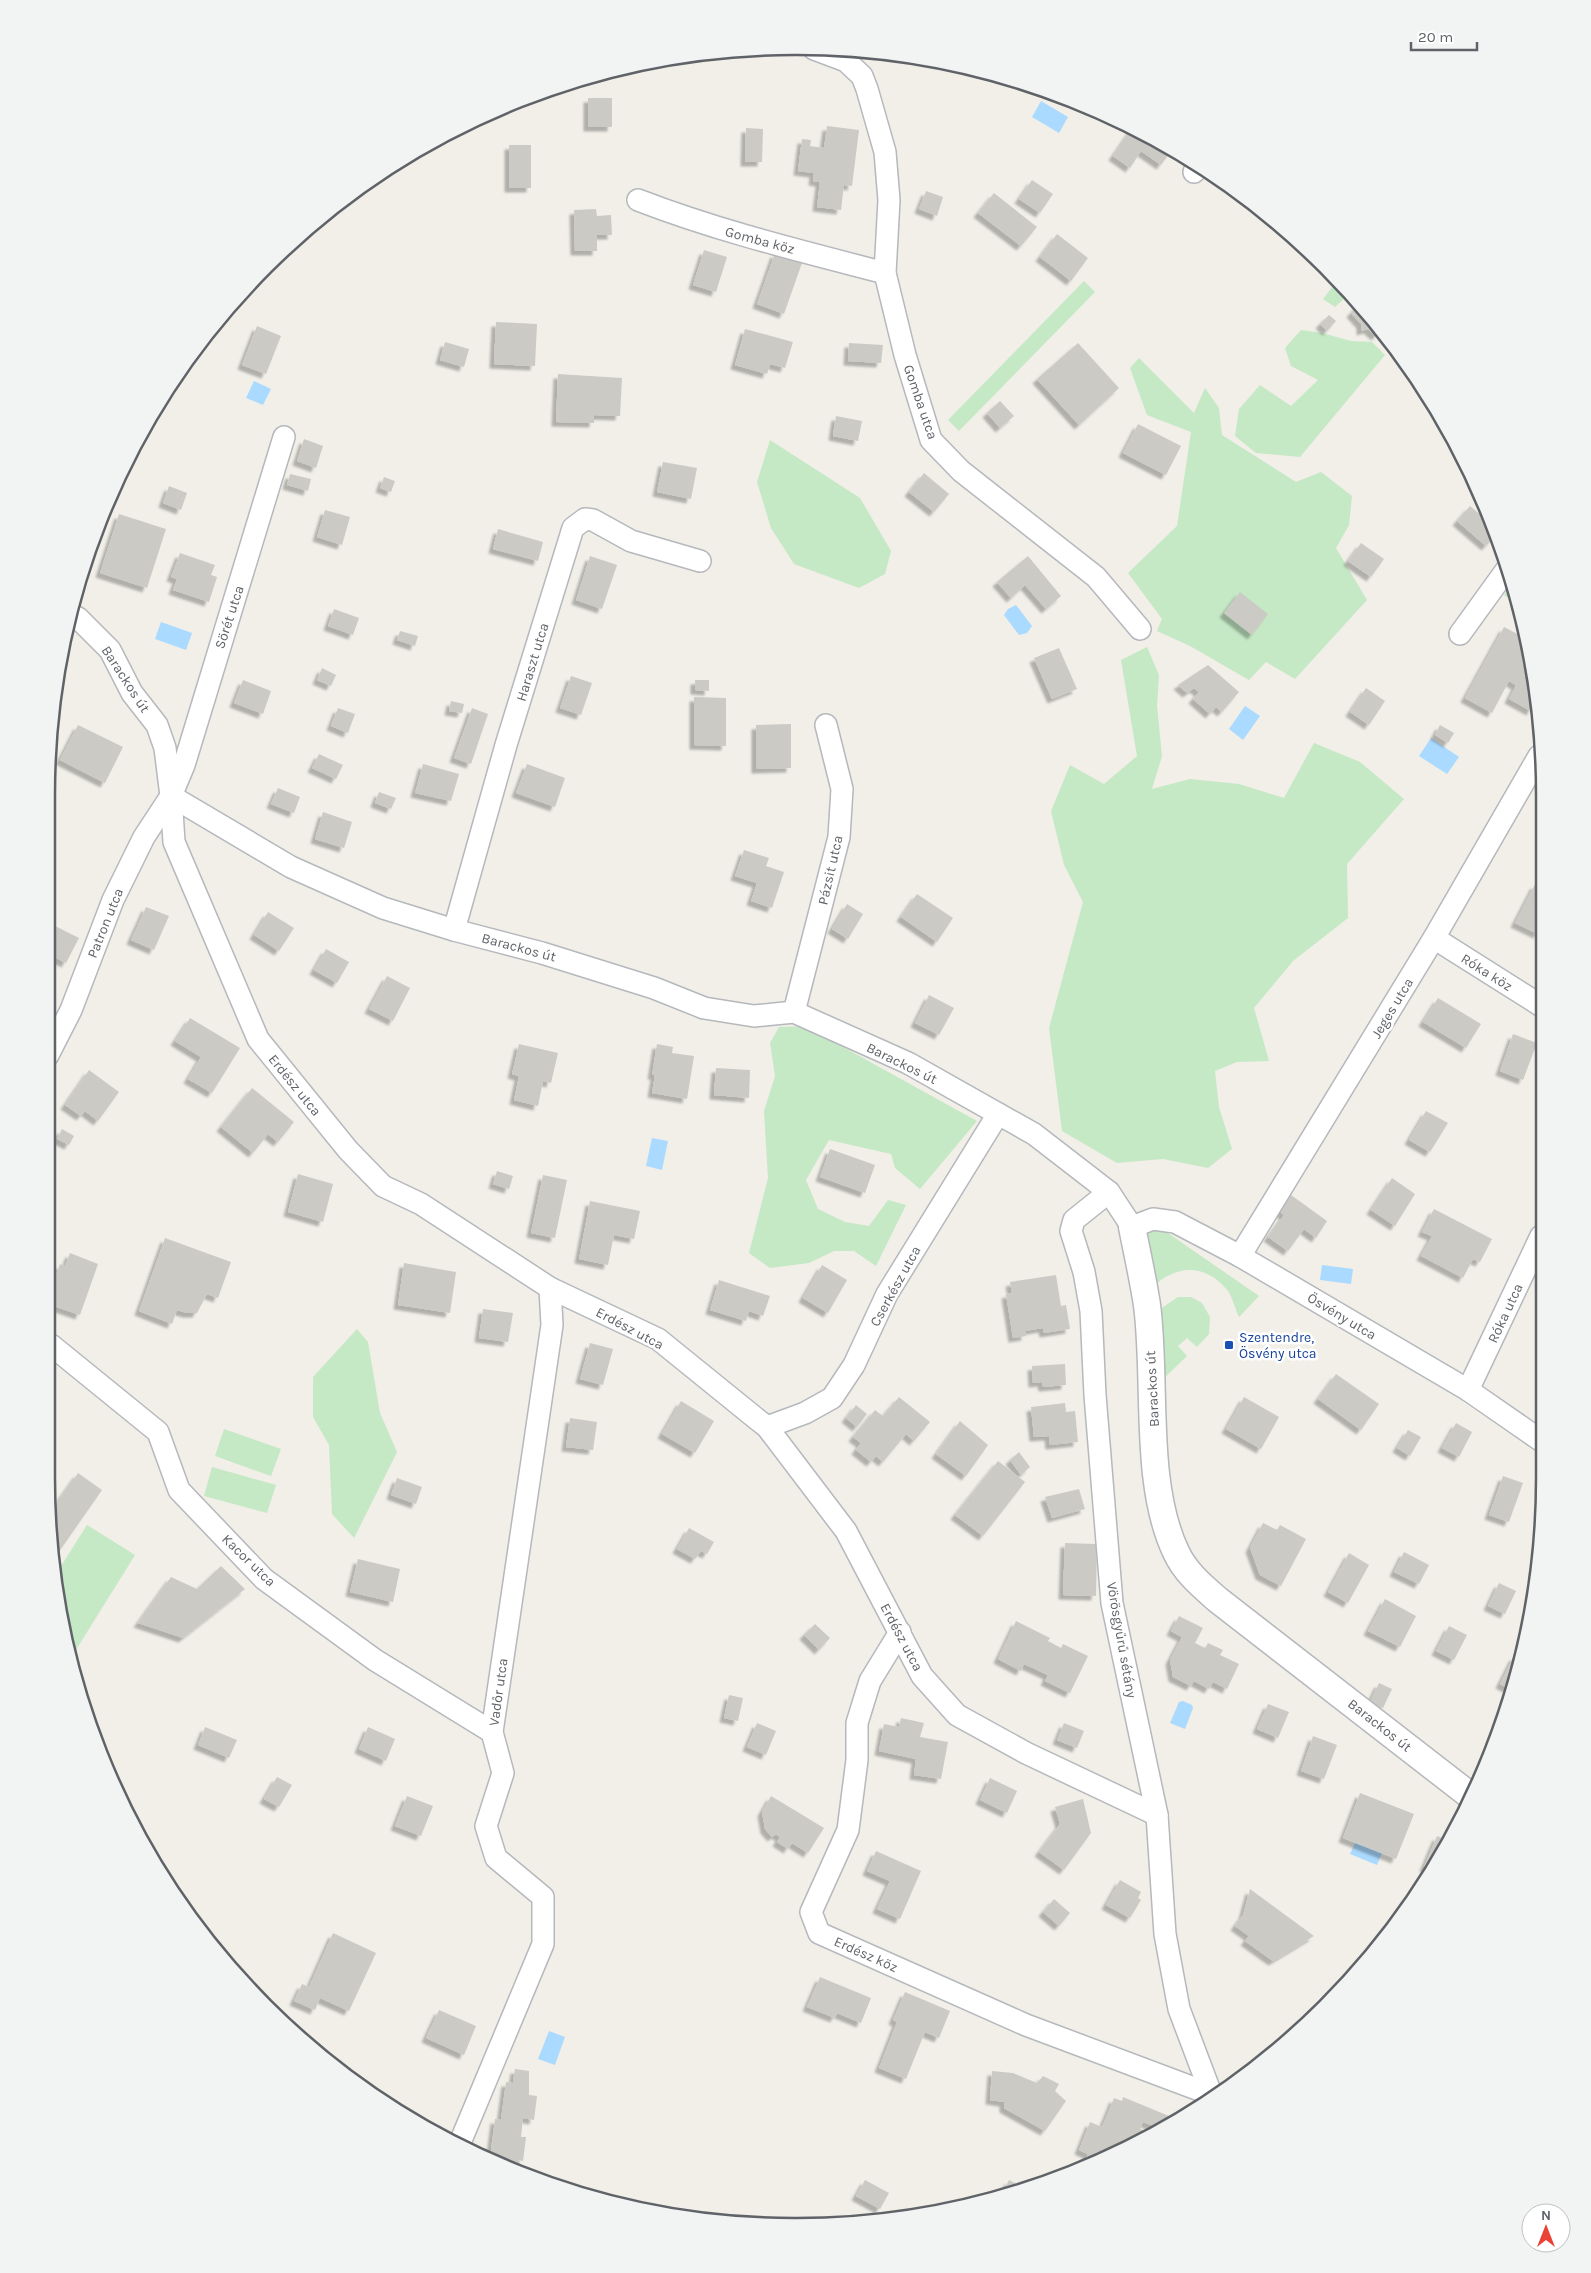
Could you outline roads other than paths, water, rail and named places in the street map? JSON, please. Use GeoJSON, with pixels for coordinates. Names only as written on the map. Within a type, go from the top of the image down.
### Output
{"type":"FeatureCollection","features":[{"type":"Feature","properties":{"kind":"street","name":"Gomba utca"},"geometry":{"type":"LineString","coordinates":[[836,57],[846,60],[862,76],[868,89],[885,152],[889,200],[885,273],[905,356],[931,440],[961,471],[1096,576],[1140,629]]}},
{"type":"Feature","properties":{"kind":"street","name":"Gomba köz"},"geometry":{"type":"LineString","coordinates":[[638,200],[685,218],[749,237],[885,273]]}},
{"type":"Feature","properties":{"kind":"street","name":"Sörét utca"},"geometry":{"type":"LineString","coordinates":[[171,796],[184,765],[284,437]]}},
{"type":"Feature","properties":{"kind":"street","name":"Haraszt utca"},"geometry":{"type":"LineString","coordinates":[[454,930],[506,745],[573,528],[585,519],[593,520],[631,541],[700,561]]}},
{"type":"Feature","properties":{"kind":"street"},"geometry":{"type":"LineString","coordinates":[[1460,634],[1502,575]]}},
{"type":"Feature","properties":{"kind":"street","name":"Barackos út"},"geometry":{"type":"LineString","coordinates":[[77,617],[110,650],[132,693],[157,724],[165,748],[171,796],[291,867],[383,908],[454,930],[542,953],[654,988],[704,1008],[754,1016],[794,1012],[908,1063],[1034,1134],[1109,1192],[1132,1226],[1147,1305],[1157,1482],[1164,1522],[1176,1554],[1192,1576],[1218,1600],[1466,1792]]}},
{"type":"Feature","properties":{"kind":"street","name":"Pázsit utca"},"geometry":{"type":"LineString","coordinates":[[794,1012],[839,837],[842,789],[826,725]]}},
{"type":"Feature","properties":{"kind":"street","name":"Jeges utca"},"geometry":{"type":"LineString","coordinates":[[1240,1256],[1434,938],[1535,763]]}},
{"type":"Feature","properties":{"kind":"street","name":"Patron utca"},"geometry":{"type":"LineString","coordinates":[[55,1041],[71,1010],[113,900],[144,837],[171,796]]}},
{"type":"Feature","properties":{"kind":"street","name":"Erdész utca"},"geometry":{"type":"LineString","coordinates":[[171,796],[174,842],[258,1039],[348,1150],[382,1186],[421,1204],[550,1288],[658,1340],[767,1427],[846,1531],[922,1676],[957,1715],[1034,1757],[1157,1814]]}},
{"type":"Feature","properties":{"kind":"street","name":"Róka köz"},"geometry":{"type":"LineString","coordinates":[[1434,938],[1536,1002]]}},
{"type":"Feature","properties":{"kind":"street","name":"Cserkész utca"},"geometry":{"type":"LineString","coordinates":[[767,1427],[805,1413],[832,1398],[854,1365],[887,1294],[998,1114]]}},
{"type":"Feature","properties":{"kind":"street","name":"Vörösgyűrű sétány"},"geometry":{"type":"LineString","coordinates":[[1109,1192],[1074,1220],[1071,1231],[1084,1272],[1092,1311],[1095,1395],[1112,1603],[1157,1814],[1164,1934],[1177,1999],[1208,2092]]}},
{"type":"Feature","properties":{"kind":"street","name":"Ösvény utca"},"geometry":{"type":"LineString","coordinates":[[1132,1226],[1153,1219],[1175,1222],[1240,1256],[1468,1390],[1536,1437]]}},
{"type":"Feature","properties":{"kind":"street","name":"Róka utca"},"geometry":{"type":"LineString","coordinates":[[1468,1390],[1536,1248]]}},
{"type":"Feature","properties":{"kind":"street","name":"Vadőr utca"},"geometry":{"type":"LineString","coordinates":[[462,2139],[543,1944],[543,1897],[496,1858],[486,1826],[503,1773],[492,1732],[552,1325],[550,1288]]}},
{"type":"Feature","properties":{"kind":"street","name":"Kacor utca"},"geometry":{"type":"LineString","coordinates":[[55,1348],[158,1432],[179,1490],[264,1579],[375,1660],[492,1732]]}},
{"type":"Feature","properties":{"kind":"street","name":"Erdész köz"},"geometry":{"type":"LineString","coordinates":[[900,1632],[870,1680],[857,1723],[857,1760],[848,1830],[811,1912],[819,1933],[1026,2025],[1202,2096]]}},
{"type":"Feature","properties":{"kind":"water"},"geometry":{"type":"Polygon","coordinates":[[[1041,101],[1068,117],[1059,133],[1032,117],[1041,101]]]}},
{"type":"Feature","properties":{"kind":"water"},"geometry":{"type":"Polygon","coordinates":[[[254,381],[271,389],[263,405],[246,398],[254,381]]]}},
{"type":"Feature","properties":{"kind":"water"},"geometry":{"type":"Polygon","coordinates":[[[1016,605],[1032,626],[1027,633],[1019,635],[1004,615],[1008,609],[1016,605]]]}},
{"type":"Feature","properties":{"kind":"water"},"geometry":{"type":"Polygon","coordinates":[[[161,622],[192,633],[186,650],[155,639],[161,622]]]}},
{"type":"Feature","properties":{"kind":"water"},"geometry":{"type":"Polygon","coordinates":[[[1245,706],[1260,716],[1243,740],[1229,729],[1245,706]]]}},
{"type":"Feature","properties":{"kind":"water"},"geometry":{"type":"Polygon","coordinates":[[[1431,738],[1459,757],[1447,774],[1419,756],[1431,738]]]}},
{"type":"Feature","properties":{"kind":"water"},"geometry":{"type":"Polygon","coordinates":[[[652,1138],[668,1141],[662,1170],[646,1166],[652,1138]]]}},
{"type":"Feature","properties":{"kind":"water"},"geometry":{"type":"Polygon","coordinates":[[[1322,1265],[1353,1269],[1351,1284],[1320,1280],[1322,1265]]]}},
{"type":"Feature","properties":{"kind":"water"},"geometry":{"type":"Polygon","coordinates":[[[1183,1701],[1192,1705],[1193,1708],[1185,1729],[1170,1723],[1179,1702],[1183,1701]]]}},
{"type":"Feature","properties":{"kind":"water"},"geometry":{"type":"Polygon","coordinates":[[[1355,1843],[1382,1853],[1377,1865],[1350,1854],[1355,1843]]]}},
{"type":"Feature","properties":{"kind":"water"},"geometry":{"type":"Polygon","coordinates":[[[549,2031],[565,2037],[555,2065],[538,2059],[549,2031]]]}},
{"type":"Feature","properties":{"kind":"place","name":"Szentendre, Ösvény utca"},"geometry":{"type":"Point","coordinates":[1229,1345]}}]}
